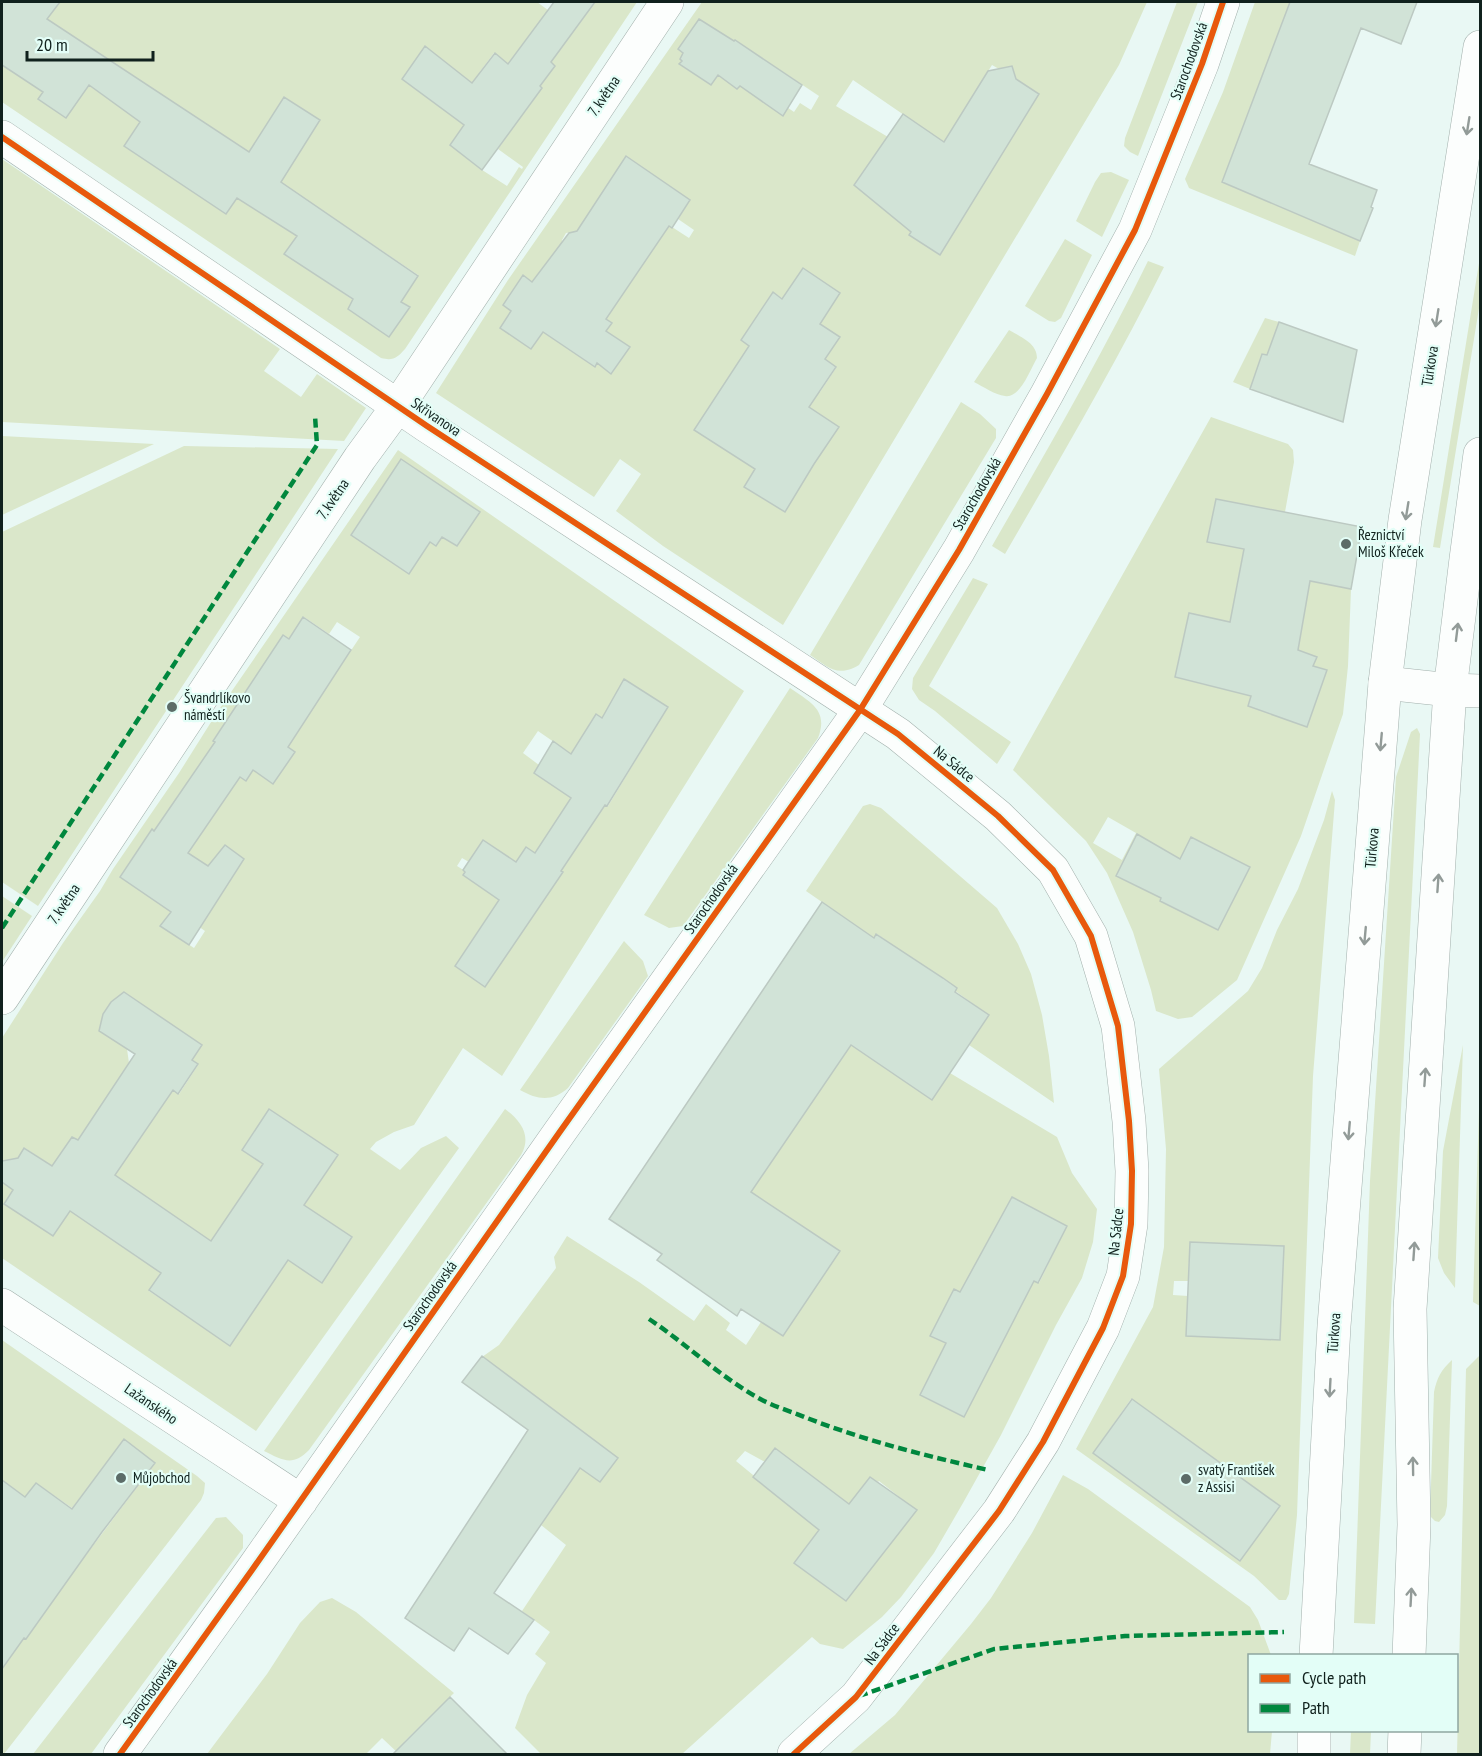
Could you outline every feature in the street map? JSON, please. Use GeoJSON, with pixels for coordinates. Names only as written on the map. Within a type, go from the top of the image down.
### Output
{"type":"FeatureCollection","features":[{"type":"Feature","properties":{"kind":"street","name":"7. května"},"geometry":{"type":"LineString","coordinates":[[2,998],[360,458],[398,406],[667,2]]}},
{"type":"Feature","properties":{"kind":"street","name":"Starochodovská"},"geometry":{"type":"LineString","coordinates":[[120,1755],[860,710],[965,539],[1047,394],[1135,230],[1202,64],[1223,2]]}},
{"type":"Feature","properties":{"kind":"street","name":"Türkova"},"geometry":{"type":"LineString","coordinates":[[1316,1654],[1334,1326],[1385,684],[1405,520],[1480,47]]}},
{"type":"Feature","properties":{"kind":"street","name":"Skřivanova"},"geometry":{"type":"LineString","coordinates":[[2,137],[398,406],[860,710]]}},
{"type":"Feature","properties":{"kind":"street"},"geometry":{"type":"LineString","coordinates":[[1408,1654],[1414,1525],[1410,1309],[1465,690],[1480,454]]}},
{"type":"Feature","properties":{"kind":"street"},"geometry":{"type":"LineString","coordinates":[[1385,684],[1465,690]]}},
{"type":"Feature","properties":{"kind":"street","name":"Na Sádce"},"geometry":{"type":"LineString","coordinates":[[794,1755],[856,1697],[999,1511],[1043,1443],[1103,1328],[1123,1276],[1131,1224],[1130,1122],[1118,1026],[1091,936],[1053,870],[1030,847],[998,816],[898,734],[860,710]]}},
{"type":"Feature","properties":{"kind":"street","name":"Lažanského"},"geometry":{"type":"LineString","coordinates":[[2,1305],[301,1501]]}},
{"type":"Feature","properties":{"kind":"street"},"geometry":{"type":"LineString","coordinates":[[1314,1732],[1314,1755]]}},
{"type":"Feature","properties":{"kind":"street"},"geometry":{"type":"LineString","coordinates":[[1404,1755],[1405,1732]]}},
{"type":"Feature","properties":{"kind":"green space"},"geometry":{"type":"Polygon","coordinates":[[[47,2],[537,2],[575,30],[595,2],[637,2],[405,349],[392,359],[381,358],[2,102],[2,65],[43,92],[39,99],[66,118],[89,85],[44,24],[55,7],[47,2]],[[524,42],[508,64],[494,53],[479,73],[489,82],[483,91],[425,47],[402,79],[464,125],[450,145],[507,186],[519,167],[522,169],[523,167],[498,149],[555,66],[524,42]],[[284,97],[249,152],[141,121],[124,146],[226,214],[244,187],[303,147],[320,120],[284,97]],[[307,200],[297,236],[285,254],[353,300],[348,309],[389,336],[409,307],[401,302],[418,275],[307,200]]]}},
{"type":"Feature","properties":{"kind":"green space"},"geometry":{"type":"Polygon","coordinates":[[[702,2],[1147,2],[1119,65],[783,625],[663,546],[616,511],[641,474],[620,459],[594,497],[436,393],[508,280],[702,2]],[[699,19],[678,49],[683,53],[680,65],[711,85],[718,75],[737,89],[745,78],[794,112],[800,103],[811,110],[819,96],[699,19]],[[992,65],[957,121],[1004,150],[1039,94],[1016,79],[1014,72],[1006,67],[999,69],[992,65]],[[853,80],[836,106],[888,137],[854,185],[876,203],[918,219],[909,235],[940,255],[1000,157],[966,136],[958,152],[853,80]],[[626,156],[607,185],[689,238],[694,230],[678,219],[690,200],[626,156]],[[579,229],[576,233],[566,233],[562,240],[563,249],[538,274],[611,324],[606,319],[639,270],[579,229]],[[523,276],[503,305],[511,311],[500,328],[531,349],[543,332],[595,367],[601,358],[612,373],[630,347],[523,276]],[[773,292],[741,340],[751,346],[755,469],[744,487],[785,512],[763,377],[772,361],[820,392],[836,368],[825,359],[839,337],[773,292]]]}},
{"type":"Feature","properties":{"kind":"green space"},"geometry":{"type":"Polygon","coordinates":[[[1177,2],[1198,2],[1138,156],[1124,146],[1125,138],[1177,2]]]}},
{"type":"Feature","properties":{"kind":"green space"},"geometry":{"type":"Polygon","coordinates":[[[1255,2],[1290,2],[1222,182],[1360,241],[1355,256],[1189,188],[1185,179],[1223,92],[1255,2]]]}},
{"type":"Feature","properties":{"kind":"green space"},"geometry":{"type":"Polygon","coordinates":[[[2,159],[280,349],[264,371],[301,397],[317,374],[366,408],[344,441],[2,422],[2,159]]]}},
{"type":"Feature","properties":{"kind":"green space"},"geometry":{"type":"Polygon","coordinates":[[[1111,172],[1129,180],[1102,237],[1076,221],[1101,173],[1111,172]]]}},
{"type":"Feature","properties":{"kind":"green space"},"geometry":{"type":"Polygon","coordinates":[[[1065,239],[1092,255],[1061,318],[1055,322],[1049,321],[1025,306],[1065,239]]]}},
{"type":"Feature","properties":{"kind":"green space"},"geometry":{"type":"Polygon","coordinates":[[[1480,257],[1480,302],[1440,548],[1433,547],[1480,257]]]}},
{"type":"Feature","properties":{"kind":"green space"},"geometry":{"type":"Polygon","coordinates":[[[1148,261],[1164,267],[1107,376],[1005,554],[992,546],[1092,369],[1148,261]]]}},
{"type":"Feature","properties":{"kind":"green space"},"geometry":{"type":"Polygon","coordinates":[[[1265,318],[1279,322],[1267,355],[1262,354],[1250,389],[1233,382],[1265,318]]]}},
{"type":"Feature","properties":{"kind":"green space"},"geometry":{"type":"Polygon","coordinates":[[[1009,330],[1031,344],[1037,358],[1020,388],[1010,396],[1005,396],[974,382],[1009,330]]]}},
{"type":"Feature","properties":{"kind":"green space"},"geometry":{"type":"Polygon","coordinates":[[[961,402],[980,414],[996,429],[996,438],[859,665],[845,671],[828,667],[810,655],[961,402]]]}},
{"type":"Feature","properties":{"kind":"green space"},"geometry":{"type":"Polygon","coordinates":[[[1211,417],[1288,444],[1293,450],[1294,462],[1285,512],[1244,549],[1235,594],[1305,608],[1310,581],[1351,589],[1348,666],[1343,714],[1301,836],[1237,980],[1192,1017],[1178,1019],[1156,1011],[1133,932],[1107,873],[1086,841],[1013,770],[1211,417]],[[1189,613],[1175,677],[1206,685],[1221,630],[1198,615],[1189,613]],[[1281,644],[1268,650],[1248,706],[1307,727],[1327,670],[1313,666],[1316,657],[1281,644]],[[1108,817],[1093,843],[1122,860],[1136,833],[1108,817]],[[1135,837],[1116,876],[1218,930],[1250,867],[1191,837],[1180,859],[1135,837]]]}},
{"type":"Feature","properties":{"kind":"green space"},"geometry":{"type":"Polygon","coordinates":[[[2,436],[154,444],[2,515],[2,436]]]}},
{"type":"Feature","properties":{"kind":"green space"},"geometry":{"type":"Polygon","coordinates":[[[184,446],[338,449],[38,906],[2,882],[2,532],[184,446]]]}},
{"type":"Feature","properties":{"kind":"green space"},"geometry":{"type":"Polygon","coordinates":[[[398,450],[744,691],[502,1076],[463,1048],[414,1125],[394,1132],[376,1142],[370,1149],[400,1170],[421,1148],[446,1136],[459,1148],[256,1431],[2,1258],[2,1182],[13,1190],[5,1204],[53,1236],[89,1182],[100,1189],[115,1167],[72,1137],[52,1166],[25,1148],[16,1161],[12,1159],[2,1162],[2,1038],[218,711],[398,450]],[[401,460],[351,535],[409,574],[430,542],[436,546],[442,537],[457,546],[480,512],[401,460]],[[304,617],[289,639],[283,636],[266,662],[320,697],[360,637],[337,622],[329,634],[304,617]],[[624,680],[602,718],[596,715],[589,724],[596,729],[577,758],[538,731],[523,753],[539,765],[534,773],[571,798],[554,825],[576,840],[583,838],[605,805],[608,806],[668,707],[624,680]],[[235,710],[213,740],[216,743],[207,757],[246,781],[253,770],[273,784],[294,752],[235,710]],[[181,791],[158,826],[191,849],[214,814],[181,791]],[[152,829],[120,877],[171,912],[161,926],[194,948],[205,931],[188,919],[204,894],[216,902],[229,881],[152,829]],[[483,840],[469,862],[462,858],[457,866],[465,871],[463,875],[499,900],[455,966],[485,986],[563,872],[526,848],[516,862],[483,840]],[[127,994],[111,1003],[104,1014],[102,1032],[127,1049],[129,1063],[92,1120],[133,1148],[173,1090],[179,1094],[198,1065],[192,1060],[202,1045],[127,994]],[[269,1109],[242,1150],[263,1164],[244,1193],[291,1224],[338,1155],[269,1109]],[[146,1197],[116,1242],[138,1258],[148,1244],[170,1259],[149,1291],[230,1345],[271,1284],[146,1197]],[[320,1216],[290,1261],[322,1283],[352,1238],[320,1216]]]}},
{"type":"Feature","properties":{"kind":"green space"},"geometry":{"type":"Polygon","coordinates":[[[973,578],[988,584],[929,686],[1011,742],[997,764],[919,700],[912,689],[913,678],[973,578]]]}},
{"type":"Feature","properties":{"kind":"green space"},"geometry":{"type":"Polygon","coordinates":[[[790,688],[816,708],[821,720],[818,738],[683,926],[669,928],[644,915],[790,688]]]}},
{"type":"Feature","properties":{"kind":"green space"},"geometry":{"type":"Polygon","coordinates":[[[1417,728],[1420,734],[1375,1624],[1354,1623],[1370,1181],[1396,777],[1411,732],[1417,728]]]}},
{"type":"Feature","properties":{"kind":"green space"},"geometry":{"type":"Polygon","coordinates":[[[1332,791],[1335,800],[1313,1076],[1297,1515],[1289,1594],[1286,1600],[1279,1600],[1254,1576],[1076,1449],[1153,1307],[1164,1247],[1166,1149],[1159,1069],[1248,991],[1262,968],[1277,930],[1298,889],[1324,820],[1332,791]],[[1190,1242],[1188,1281],[1174,1281],[1173,1295],[1188,1296],[1186,1336],[1280,1340],[1284,1246],[1190,1242]],[[1131,1399],[1093,1453],[1240,1561],[1279,1505],[1131,1399]]]}},
{"type":"Feature","properties":{"kind":"green space"},"geometry":{"type":"Polygon","coordinates":[[[870,804],[881,808],[997,908],[1018,944],[1031,974],[1042,1015],[1054,1103],[969,1045],[989,1015],[877,934],[874,938],[806,891],[863,806],[870,804]]]}},
{"type":"Feature","properties":{"kind":"green space"},"geometry":{"type":"Polygon","coordinates":[[[2,896],[32,916],[2,962],[2,896]]]}},
{"type":"Feature","properties":{"kind":"green space"},"geometry":{"type":"Polygon","coordinates":[[[624,941],[643,961],[648,976],[568,1088],[556,1096],[545,1098],[520,1090],[624,941]]]}},
{"type":"Feature","properties":{"kind":"green space"},"geometry":{"type":"Polygon","coordinates":[[[851,1045],[932,1100],[950,1073],[1057,1137],[1072,1173],[1097,1209],[1093,1242],[1082,1278],[1001,1435],[934,1553],[901,1597],[882,1617],[843,1649],[820,1644],[812,1637],[682,1754],[541,1754],[515,1728],[527,1695],[546,1663],[535,1654],[550,1632],[522,1611],[566,1545],[541,1525],[597,1443],[482,1357],[499,1345],[556,1268],[554,1257],[567,1236],[639,1282],[694,1321],[706,1304],[730,1323],[726,1330],[746,1345],[761,1322],[783,1335],[839,1251],[751,1192],[851,1045]],[[1012,1198],[981,1253],[1039,1283],[1067,1226],[1012,1198]],[[931,1336],[946,1343],[920,1395],[964,1417],[1005,1336],[931,1336]],[[745,1451],[736,1461],[799,1513],[765,1462],[745,1451]],[[870,1477],[858,1492],[866,1498],[832,1513],[794,1563],[846,1601],[916,1510],[879,1481],[870,1477]]]}},
{"type":"Feature","properties":{"kind":"green space"},"geometry":{"type":"Polygon","coordinates":[[[1463,1045],[1455,1288],[1444,1273],[1438,1258],[1443,1151],[1463,1045]]]}},
{"type":"Feature","properties":{"kind":"green space"},"geometry":{"type":"Polygon","coordinates":[[[1480,1077],[1480,1306],[1473,1302],[1480,1077]]]}},
{"type":"Feature","properties":{"kind":"green space"},"geometry":{"type":"Polygon","coordinates":[[[505,1109],[523,1129],[525,1141],[521,1155],[309,1450],[298,1459],[292,1460],[282,1459],[264,1451],[505,1109]]]}},
{"type":"Feature","properties":{"kind":"green space"},"geometry":{"type":"Polygon","coordinates":[[[2,1340],[205,1483],[201,1500],[4,1754],[2,1754],[2,1660],[6,1663],[24,1638],[26,1639],[44,1611],[155,1463],[124,1440],[72,1508],[36,1483],[25,1497],[2,1480],[2,1340]]]}},
{"type":"Feature","properties":{"kind":"green space"},"geometry":{"type":"Polygon","coordinates":[[[1480,1355],[1480,1754],[1457,1754],[1466,1369],[1480,1355]]]}},
{"type":"Feature","properties":{"kind":"green space"},"geometry":{"type":"Polygon","coordinates":[[[1452,1360],[1447,1506],[1445,1515],[1439,1522],[1430,1516],[1434,1392],[1440,1374],[1452,1360]]]}},
{"type":"Feature","properties":{"kind":"green space"},"geometry":{"type":"Polygon","coordinates":[[[1063,1475],[1088,1489],[1250,1607],[1258,1620],[1271,1654],[1248,1654],[1248,1732],[1272,1732],[1270,1754],[849,1754],[895,1715],[971,1624],[991,1598],[1032,1533],[1063,1475]]]}},
{"type":"Feature","properties":{"kind":"green space"},"geometry":{"type":"Polygon","coordinates":[[[226,1517],[243,1535],[243,1548],[91,1754],[33,1754],[216,1518],[226,1517]]]}},
{"type":"Feature","properties":{"kind":"green space"},"geometry":{"type":"Polygon","coordinates":[[[332,1598],[356,1612],[454,1693],[405,1741],[399,1754],[382,1738],[366,1754],[207,1754],[267,1674],[300,1623],[320,1602],[332,1598]]]}},
{"type":"Feature","properties":{"kind":"green space"},"geometry":{"type":"Polygon","coordinates":[[[1351,1732],[1371,1732],[1370,1754],[1350,1754],[1351,1732]]]}},
{"type":"Feature","properties":{"kind":"building"},"geometry":{"type":"Polygon","coordinates":[[[2,2],[60,2],[47,19],[249,152],[284,97],[320,120],[281,182],[418,276],[401,302],[410,307],[389,337],[348,309],[353,299],[284,254],[297,236],[237,198],[226,214],[124,146],[140,122],[89,85],[66,118],[38,99],[43,92],[2,65],[2,2]]]}},
{"type":"Feature","properties":{"kind":"building"},"geometry":{"type":"Polygon","coordinates":[[[554,2],[595,2],[551,62],[555,66],[540,86],[542,88],[482,170],[450,145],[464,125],[402,79],[425,46],[472,83],[495,53],[508,64],[554,2]]]}},
{"type":"Feature","properties":{"kind":"building"},"geometry":{"type":"Polygon","coordinates":[[[1290,2],[1417,2],[1401,44],[1361,28],[1309,164],[1377,190],[1371,207],[1373,208],[1360,241],[1222,182],[1290,2]]]}},
{"type":"Feature","properties":{"kind":"building"},"geometry":{"type":"Polygon","coordinates":[[[699,19],[802,85],[783,116],[740,86],[737,89],[718,75],[711,85],[679,64],[683,53],[678,49],[699,19]]]}},
{"type":"Feature","properties":{"kind":"building"},"geometry":{"type":"Polygon","coordinates":[[[1012,66],[1016,79],[1039,94],[940,255],[909,235],[911,232],[854,185],[903,114],[944,142],[988,71],[1012,66]]]}},
{"type":"Feature","properties":{"kind":"building"},"geometry":{"type":"Polygon","coordinates":[[[626,156],[690,200],[672,228],[669,226],[606,319],[612,323],[606,331],[630,347],[611,374],[597,363],[595,367],[543,332],[531,349],[500,328],[511,311],[503,305],[523,275],[532,282],[569,233],[577,231],[626,156]]]}},
{"type":"Feature","properties":{"kind":"building"},"geometry":{"type":"Polygon","coordinates":[[[803,268],[840,293],[820,324],[840,337],[825,359],[836,367],[809,407],[839,427],[785,512],[744,487],[755,469],[694,430],[749,346],[741,340],[773,292],[782,299],[803,268]]]}},
{"type":"Feature","properties":{"kind":"building"},"geometry":{"type":"Polygon","coordinates":[[[1279,322],[1357,350],[1343,422],[1250,389],[1262,354],[1267,355],[1279,322]]]}},
{"type":"Feature","properties":{"kind":"building"},"geometry":{"type":"Polygon","coordinates":[[[401,459],[480,512],[457,546],[442,537],[436,546],[430,542],[409,574],[351,535],[401,459]]]}},
{"type":"Feature","properties":{"kind":"building"},"geometry":{"type":"Polygon","coordinates":[[[1216,499],[1362,527],[1351,589],[1310,581],[1298,650],[1317,657],[1313,666],[1327,670],[1307,727],[1248,706],[1251,696],[1175,677],[1189,613],[1230,622],[1244,549],[1207,542],[1216,499]]]}},
{"type":"Feature","properties":{"kind":"building"},"geometry":{"type":"Polygon","coordinates":[[[303,617],[351,650],[288,747],[295,752],[273,784],[253,770],[246,781],[240,777],[188,853],[208,866],[225,845],[244,859],[189,945],[160,926],[171,912],[120,877],[215,742],[213,741],[283,635],[289,639],[303,617]]]}},
{"type":"Feature","properties":{"kind":"building"},"geometry":{"type":"Polygon","coordinates":[[[624,679],[668,707],[607,806],[605,805],[561,871],[563,872],[485,987],[455,966],[499,900],[463,875],[465,872],[463,870],[483,840],[516,862],[526,847],[535,853],[571,798],[534,773],[553,741],[571,754],[596,714],[602,718],[624,679]]]}},
{"type":"Feature","properties":{"kind":"building"},"geometry":{"type":"Polygon","coordinates":[[[1137,834],[1180,859],[1191,837],[1250,867],[1218,930],[1116,876],[1137,834]]]}},
{"type":"Feature","properties":{"kind":"building"},"geometry":{"type":"Polygon","coordinates":[[[822,902],[874,938],[876,934],[943,978],[957,988],[955,992],[989,1015],[932,1100],[851,1045],[751,1192],[840,1251],[783,1336],[741,1309],[737,1316],[657,1260],[662,1254],[609,1219],[822,902]]]}},
{"type":"Feature","properties":{"kind":"building"},"geometry":{"type":"Polygon","coordinates":[[[124,992],[202,1045],[192,1060],[198,1064],[178,1094],[173,1090],[115,1175],[211,1241],[263,1164],[242,1150],[269,1109],[338,1155],[304,1205],[352,1237],[322,1283],[288,1260],[230,1346],[149,1290],[161,1273],[70,1211],[53,1236],[4,1204],[13,1190],[2,1182],[2,1161],[18,1158],[24,1148],[52,1166],[72,1137],[78,1140],[135,1054],[99,1031],[103,1014],[111,1002],[124,992]]]}},
{"type":"Feature","properties":{"kind":"building"},"geometry":{"type":"Polygon","coordinates":[[[1012,1197],[1067,1226],[1038,1283],[1034,1281],[964,1417],[920,1395],[946,1343],[930,1336],[954,1289],[960,1292],[1012,1197]]]}},
{"type":"Feature","properties":{"kind":"building"},"geometry":{"type":"Polygon","coordinates":[[[1190,1242],[1284,1246],[1280,1340],[1186,1336],[1190,1242]]]}},
{"type":"Feature","properties":{"kind":"building"},"geometry":{"type":"Polygon","coordinates":[[[482,1356],[618,1458],[600,1482],[580,1468],[494,1593],[534,1620],[508,1654],[469,1628],[454,1651],[405,1618],[528,1430],[462,1382],[482,1356]]]}},
{"type":"Feature","properties":{"kind":"building","name":"svatý František z Assisi"},"geometry":{"type":"Polygon","coordinates":[[[1132,1399],[1280,1506],[1240,1561],[1093,1453],[1132,1399]]]}},
{"type":"Feature","properties":{"kind":"building"},"geometry":{"type":"Polygon","coordinates":[[[124,1439],[155,1463],[2,1669],[2,1480],[25,1497],[36,1483],[72,1509],[124,1439]]]}},
{"type":"Feature","properties":{"kind":"building"},"geometry":{"type":"Polygon","coordinates":[[[775,1448],[849,1504],[870,1477],[917,1510],[846,1601],[794,1563],[819,1530],[753,1477],[775,1448]]]}},
{"type":"Feature","properties":{"kind":"building"},"geometry":{"type":"Polygon","coordinates":[[[450,1697],[508,1755],[392,1755],[450,1697]]]}},
{"type":"Feature","properties":{"kind":"marked path"},"geometry":{"type":"LineString","coordinates":[[2,928],[317,445],[315,416]]}},
{"type":"Feature","properties":{"kind":"marked path"},"geometry":{"type":"LineString","coordinates":[[649,1319],[734,1383],[769,1403],[874,1441],[988,1470]]}},
{"type":"Feature","properties":{"kind":"marked path"},"geometry":{"type":"LineString","coordinates":[[859,1696],[994,1649],[1125,1636],[1284,1632]]}},
{"type":"Feature","properties":{"kind":"cycle path"},"geometry":{"type":"LineString","coordinates":[[120,1754],[860,710],[959,550],[1047,394],[1135,230],[1202,64],[1223,2]]}},
{"type":"Feature","properties":{"kind":"cycle path"},"geometry":{"type":"LineString","coordinates":[[2,137],[427,426],[898,734],[998,816],[1053,870],[1091,936],[1118,1026],[1129,1121],[1132,1171],[1131,1224],[1123,1276],[1103,1328],[1043,1442],[999,1511],[856,1697],[794,1754]]}},
{"type":"Feature","properties":{"kind":"place","name":"Řeznictví Miloš Křeček"},"geometry":{"type":"Point","coordinates":[1346,544]}},
{"type":"Feature","properties":{"kind":"place","name":"Švandrlíkovo náměstí"},"geometry":{"type":"Point","coordinates":[172,707]}},
{"type":"Feature","properties":{"kind":"place","name":"Můjobchod"},"geometry":{"type":"Point","coordinates":[121,1478]}},
{"type":"Feature","properties":{"kind":"place","name":"svatý František z Assisi"},"geometry":{"type":"Point","coordinates":[1186,1479]}}]}
